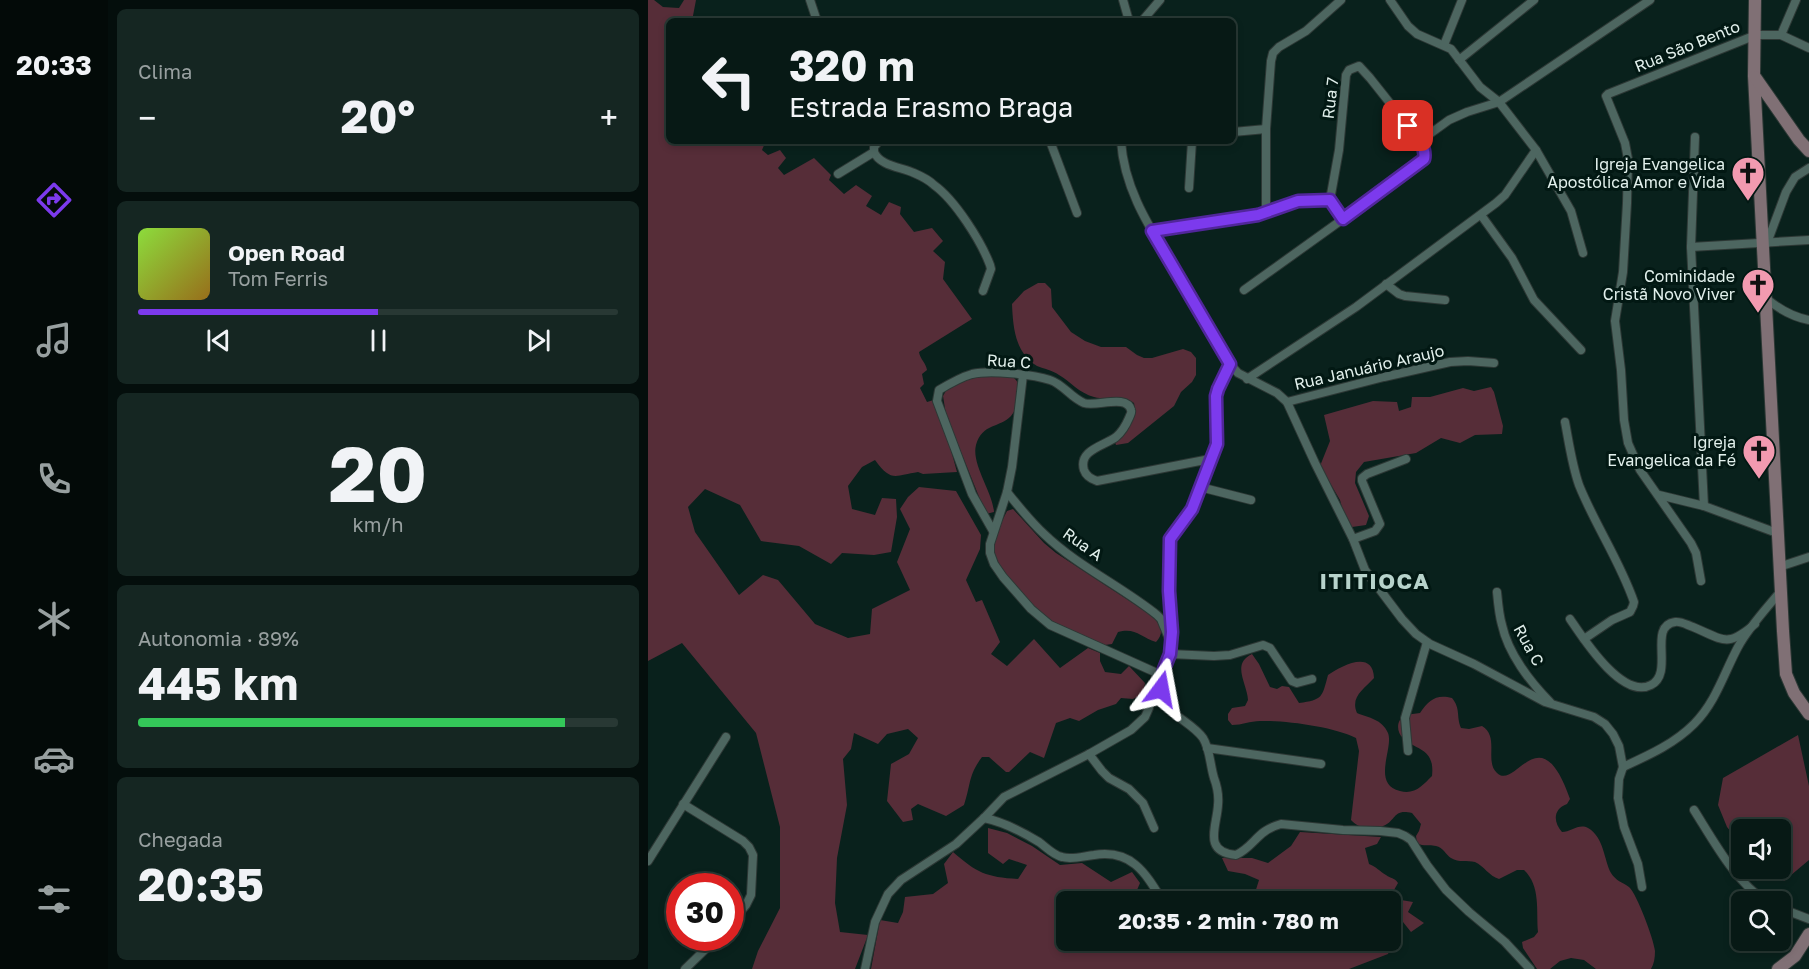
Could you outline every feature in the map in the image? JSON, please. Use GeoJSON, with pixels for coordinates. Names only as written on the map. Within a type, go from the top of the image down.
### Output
{"type":"FeatureCollection","features":[{"type":"Feature","properties":{"kind":"main road"},"geometry":{"type":"LineString","coordinates":[[1755,0],[1754,76],[1765,243],[1768,364],[1786,674],[1794,693],[1809,714]]}},
{"type":"Feature","properties":{"kind":"main road"},"geometry":{"type":"LineString","coordinates":[[1754,76],[1809,152]]}},
{"type":"Feature","properties":{"kind":"main road"},"geometry":{"type":"LineString","coordinates":[[1778,969],[1795,956],[1808,936]]}},
{"type":"Feature","properties":{"kind":"street"},"geometry":{"type":"LineString","coordinates":[[810,0],[816,18]]}},
{"type":"Feature","properties":{"kind":"street"},"geometry":{"type":"LineString","coordinates":[[1123,0],[1128,18]]}},
{"type":"Feature","properties":{"kind":"street"},"geometry":{"type":"LineString","coordinates":[[1145,18],[1160,0]]}},
{"type":"Feature","properties":{"kind":"street"},"geometry":{"type":"LineString","coordinates":[[1266,213],[1266,129],[1273,53],[1306,31],[1341,0]]}},
{"type":"Feature","properties":{"kind":"street"},"geometry":{"type":"LineString","coordinates":[[1390,0],[1408,26],[1417,34],[1451,49],[1480,87],[1499,102],[1536,150],[1571,210],[1582,253]]}},
{"type":"Feature","properties":{"kind":"street"},"geometry":{"type":"LineString","coordinates":[[1444,45],[1462,0]]}},
{"type":"Feature","properties":{"kind":"street"},"geometry":{"type":"LineString","coordinates":[[1459,60],[1534,0]]}},
{"type":"Feature","properties":{"kind":"street"},"geometry":{"type":"LineString","coordinates":[[1244,290],[1420,162],[1425,154],[1420,141],[1449,120],[1499,102],[1650,0]]}},
{"type":"Feature","properties":{"kind":"street"},"geometry":{"type":"LineString","coordinates":[[1796,0],[1781,35],[1809,48]]}},
{"type":"Feature","properties":{"kind":"street","name":"Rua São Bento"},"geometry":{"type":"LineString","coordinates":[[1659,495],[1640,470],[1628,443],[1624,420],[1615,321],[1623,272],[1628,159],[1625,143],[1606,96],[1756,35],[1781,35]]}},
{"type":"Feature","properties":{"kind":"street","name":"Rua 7"},"geometry":{"type":"LineString","coordinates":[[1330,200],[1340,141],[1346,75],[1349,70],[1359,66],[1420,141]]}},
{"type":"Feature","properties":{"kind":"street"},"geometry":{"type":"LineString","coordinates":[[1236,132],[1266,129]]}},
{"type":"Feature","properties":{"kind":"street"},"geometry":{"type":"LineString","coordinates":[[1695,137],[1691,247],[1704,506]]}},
{"type":"Feature","properties":{"kind":"street"},"geometry":{"type":"LineString","coordinates":[[876,144],[874,152],[880,161],[915,173],[933,183],[961,213],[990,265],[991,269],[983,291]]}},
{"type":"Feature","properties":{"kind":"street"},"geometry":{"type":"LineString","coordinates":[[1051,144],[1077,213]]}},
{"type":"Feature","properties":{"kind":"street"},"geometry":{"type":"LineString","coordinates":[[1121,144],[1130,187],[1152,231],[1230,364],[1246,379],[1277,393],[1287,402],[1353,538],[1365,570],[1402,619],[1427,642],[1545,702],[1581,711],[1605,724],[1613,734],[1619,746],[1623,767],[1619,779],[1618,798],[1624,827],[1638,864],[1642,887]]}},
{"type":"Feature","properties":{"kind":"street"},"geometry":{"type":"LineString","coordinates":[[1189,188],[1192,144]]}},
{"type":"Feature","properties":{"kind":"street"},"geometry":{"type":"LineString","coordinates":[[1246,379],[1356,307],[1480,215],[1504,195],[1536,150]]}},
{"type":"Feature","properties":{"kind":"street"},"geometry":{"type":"LineString","coordinates":[[838,174],[874,152]]}},
{"type":"Feature","properties":{"kind":"street"},"geometry":{"type":"LineString","coordinates":[[1765,243],[1789,187],[1795,177],[1809,168]]}},
{"type":"Feature","properties":{"kind":"street"},"geometry":{"type":"LineString","coordinates":[[1152,231],[1266,213],[1298,201],[1330,200],[1343,219]]}},
{"type":"Feature","properties":{"kind":"street"},"geometry":{"type":"LineString","coordinates":[[1480,215],[1509,253],[1534,300],[1581,350]]}},
{"type":"Feature","properties":{"kind":"street"},"geometry":{"type":"LineString","coordinates":[[1691,247],[1809,240]]}},
{"type":"Feature","properties":{"kind":"street"},"geometry":{"type":"LineString","coordinates":[[1386,284],[1405,296],[1445,300]]}},
{"type":"Feature","properties":{"kind":"street"},"geometry":{"type":"LineString","coordinates":[[1767,299],[1778,308],[1809,320]]}},
{"type":"Feature","properties":{"kind":"street","name":"Rua Januário Araujo"},"geometry":{"type":"LineString","coordinates":[[1287,402],[1450,362],[1494,363]]}},
{"type":"Feature","properties":{"kind":"street"},"geometry":{"type":"LineString","coordinates":[[865,969],[874,922],[882,904],[888,894],[908,874],[956,844],[1004,797],[1089,754],[1131,730],[1145,717],[1161,671],[1170,654],[1172,632],[1169,591],[1170,539],[1192,509],[1218,440],[1218,389],[1230,364]]}},
{"type":"Feature","properties":{"kind":"street","name":"Rua C"},"geometry":{"type":"LineString","coordinates":[[993,531],[972,494],[937,395],[939,390],[972,374],[993,372],[1050,380],[1084,403],[1095,405],[1117,401],[1127,404],[1131,409],[1131,414],[1117,436],[1094,448],[1085,456],[1082,463],[1090,479],[1097,481],[1210,459]]}},
{"type":"Feature","properties":{"kind":"street"},"geometry":{"type":"LineString","coordinates":[[1023,375],[1008,492],[990,544],[994,564],[1003,577],[1050,626],[1161,671]]}},
{"type":"Feature","properties":{"kind":"street"},"geometry":{"type":"LineString","coordinates":[[1565,422],[1579,483],[1634,602],[1629,612],[1584,639]]}},
{"type":"Feature","properties":{"kind":"street"},"geometry":{"type":"LineString","coordinates":[[1353,538],[1375,531],[1380,524],[1362,478],[1406,459]]}},
{"type":"Feature","properties":{"kind":"street"},"geometry":{"type":"LineString","coordinates":[[1200,487],[1251,500]]}},
{"type":"Feature","properties":{"kind":"street","name":"Rua A"},"geometry":{"type":"LineString","coordinates":[[1008,492],[1026,516],[1045,535],[1161,619],[1171,644]]}},
{"type":"Feature","properties":{"kind":"street"},"geometry":{"type":"LineString","coordinates":[[1659,495],[1704,506],[1777,533]]}},
{"type":"Feature","properties":{"kind":"street"},"geometry":{"type":"LineString","coordinates":[[1659,495],[1696,553],[1701,580]]}},
{"type":"Feature","properties":{"kind":"street"},"geometry":{"type":"LineString","coordinates":[[1779,567],[1809,557]]}},
{"type":"Feature","properties":{"kind":"street","name":"Rua C"},"geometry":{"type":"LineString","coordinates":[[1497,592],[1502,627],[1508,642],[1529,676],[1552,704]]}},
{"type":"Feature","properties":{"kind":"street"},"geometry":{"type":"LineString","coordinates":[[1623,767],[1670,744],[1704,713],[1716,694],[1739,645],[1780,592]]}},
{"type":"Feature","properties":{"kind":"street"},"geometry":{"type":"LineString","coordinates":[[1570,619],[1605,666],[1629,683],[1644,687],[1649,687],[1660,677],[1662,671],[1661,638],[1663,631],[1670,624],[1678,622],[1722,639],[1734,639],[1741,636],[1755,624]]}},
{"type":"Feature","properties":{"kind":"street"},"geometry":{"type":"LineString","coordinates":[[1408,751],[1405,718],[1427,642]]}},
{"type":"Feature","properties":{"kind":"street"},"geometry":{"type":"LineString","coordinates":[[1170,654],[1230,655],[1263,645],[1270,648],[1292,681],[1312,679]]}},
{"type":"Feature","properties":{"kind":"street"},"geometry":{"type":"LineString","coordinates":[[1161,671],[1161,698],[1170,710],[1201,735],[1207,748],[1218,797],[1214,836],[1221,850],[1236,855],[1246,849],[1260,833],[1271,826],[1281,824],[1398,833],[1411,840],[1446,890],[1505,942],[1530,969]]}},
{"type":"Feature","properties":{"kind":"street"},"geometry":{"type":"LineString","coordinates":[[648,861],[726,737]]}},
{"type":"Feature","properties":{"kind":"street"},"geometry":{"type":"LineString","coordinates":[[1207,748],[1321,764]]}},
{"type":"Feature","properties":{"kind":"street"},"geometry":{"type":"LineString","coordinates":[[1089,754],[1102,771],[1137,796],[1143,803],[1154,828]]}},
{"type":"Feature","properties":{"kind":"street"},"geometry":{"type":"LineString","coordinates":[[683,804],[749,847],[753,855],[751,895],[744,907]]}},
{"type":"Feature","properties":{"kind":"street"},"geometry":{"type":"LineString","coordinates":[[1694,810],[1729,862],[1753,891]]}},
{"type":"Feature","properties":{"kind":"street"},"geometry":{"type":"LineString","coordinates":[[984,818],[1007,824],[1062,857],[1106,854],[1120,856],[1134,862],[1145,873],[1156,891]]}},
{"type":"Feature","properties":{"kind":"street"},"geometry":{"type":"LineString","coordinates":[[1791,912],[1809,919]]}},
{"type":"Feature","properties":{"kind":"street"},"geometry":{"type":"LineString","coordinates":[[685,969],[704,951]]}},
{"type":"Feature","properties":{"kind":"shaded area"},"geometry":{"type":"Polygon","coordinates":[[[648,0],[654,0],[663,7],[679,8],[684,0],[696,0],[693,18],[666,18],[666,144],[765,144],[762,150],[768,155],[780,150],[786,158],[778,168],[784,175],[814,158],[831,175],[829,180],[844,194],[856,185],[872,196],[866,206],[881,215],[889,202],[901,207],[900,214],[914,232],[932,228],[943,241],[933,251],[945,262],[943,279],[972,319],[919,352],[927,370],[922,374],[924,384],[920,388],[927,402],[937,399],[957,472],[923,474],[918,472],[894,476],[885,472],[875,460],[862,467],[848,486],[852,509],[875,515],[882,498],[896,499],[897,517],[891,552],[874,555],[842,553],[831,564],[799,546],[761,541],[740,505],[705,489],[688,507],[695,532],[739,595],[763,575],[778,580],[815,624],[848,638],[870,634],[872,609],[910,590],[897,562],[910,529],[900,509],[908,497],[919,487],[956,491],[981,535],[980,549],[966,580],[976,602],[982,600],[1000,642],[991,654],[1007,666],[1034,639],[1060,668],[1088,648],[1100,653],[1100,661],[1105,672],[1121,674],[1129,666],[1145,683],[1143,694],[1133,699],[1121,698],[1116,704],[1098,710],[1079,721],[1070,718],[1056,723],[1044,758],[1030,752],[1009,772],[1006,772],[989,757],[982,757],[972,775],[964,805],[946,816],[918,804],[911,809],[913,820],[903,822],[887,801],[891,764],[909,754],[918,738],[908,729],[887,734],[878,744],[854,733],[851,749],[843,759],[847,805],[837,858],[835,903],[840,932],[868,935],[855,969],[752,969],[758,951],[780,908],[780,827],[756,733],[682,643],[648,661],[648,0]]]}},
{"type":"Feature","properties":{"kind":"shaded area"},"geometry":{"type":"Polygon","coordinates":[[[1038,283],[1045,283],[1051,289],[1052,307],[1071,332],[1085,341],[1101,347],[1126,347],[1144,358],[1183,349],[1191,352],[1196,358],[1196,375],[1181,392],[1174,406],[1128,443],[1116,445],[1115,442],[1131,419],[1134,403],[1119,398],[1094,397],[1084,393],[1056,373],[1030,361],[1020,347],[1013,322],[1012,304],[1024,291],[1038,283]]]}},
{"type":"Feature","properties":{"kind":"shaded area"},"geometry":{"type":"Polygon","coordinates":[[[1006,374],[1014,378],[1019,387],[1016,408],[1007,420],[982,433],[976,445],[975,453],[979,470],[993,504],[994,512],[986,514],[946,415],[943,396],[948,387],[961,378],[1006,374]]]}},
{"type":"Feature","properties":{"kind":"shaded area"},"geometry":{"type":"Polygon","coordinates":[[[1491,387],[1503,426],[1502,434],[1475,435],[1460,443],[1441,438],[1416,453],[1364,462],[1356,472],[1355,483],[1369,516],[1366,525],[1352,527],[1346,523],[1340,500],[1320,466],[1330,441],[1324,415],[1373,401],[1397,402],[1399,411],[1411,407],[1412,397],[1430,397],[1463,388],[1474,391],[1491,387]]]}},
{"type":"Feature","properties":{"kind":"shaded area"},"geometry":{"type":"Polygon","coordinates":[[[1013,509],[1056,553],[1152,616],[1161,630],[1156,642],[1134,632],[1124,631],[1118,632],[1112,644],[1105,645],[1066,631],[1022,596],[1003,572],[993,550],[996,536],[1007,511],[1013,509]]]}},
{"type":"Feature","properties":{"kind":"shaded area"},"geometry":{"type":"Polygon","coordinates":[[[1252,654],[1270,687],[1277,689],[1282,686],[1289,687],[1299,703],[1317,699],[1323,693],[1328,675],[1334,671],[1356,662],[1368,664],[1374,678],[1359,694],[1355,707],[1357,713],[1379,722],[1388,733],[1385,774],[1391,787],[1400,791],[1410,792],[1422,786],[1432,776],[1432,767],[1428,755],[1401,735],[1398,729],[1400,719],[1406,715],[1420,713],[1430,701],[1437,698],[1452,698],[1461,728],[1482,726],[1487,731],[1490,736],[1493,768],[1497,773],[1504,776],[1512,773],[1529,760],[1539,758],[1549,761],[1559,774],[1570,799],[1557,812],[1557,824],[1562,832],[1585,827],[1597,837],[1611,873],[1629,887],[1645,918],[1655,951],[1651,969],[1596,969],[1584,960],[1571,958],[1560,961],[1550,969],[1537,969],[1523,948],[1522,942],[1534,937],[1538,932],[1535,891],[1533,883],[1524,870],[1517,870],[1499,879],[1475,862],[1454,860],[1443,849],[1417,843],[1416,836],[1421,824],[1412,813],[1401,812],[1379,828],[1366,828],[1354,823],[1351,820],[1359,751],[1356,738],[1336,731],[1295,723],[1260,721],[1232,725],[1228,720],[1228,714],[1232,708],[1245,706],[1248,700],[1241,668],[1242,663],[1252,654]]]}},
{"type":"Feature","properties":{"kind":"shaded area"},"geometry":{"type":"Polygon","coordinates":[[[1798,735],[1809,786],[1809,860],[1791,875],[1791,819],[1731,819],[1731,832],[1718,805],[1723,778],[1798,735]]]}},
{"type":"Feature","properties":{"kind":"shaded area"},"geometry":{"type":"Polygon","coordinates":[[[988,828],[1007,833],[1060,865],[1082,863],[1111,882],[1132,872],[1140,883],[1137,891],[1056,891],[1056,951],[1389,951],[1388,954],[1349,969],[871,969],[880,920],[898,923],[903,912],[905,897],[933,894],[948,883],[944,864],[953,852],[983,873],[998,877],[1018,879],[1027,865],[1009,859],[1003,864],[988,853],[988,828]]]}},
{"type":"Feature","properties":{"kind":"shaded area"},"geometry":{"type":"Polygon","coordinates":[[[1300,832],[1381,837],[1377,844],[1365,848],[1369,864],[1398,883],[1395,891],[1256,891],[1259,880],[1245,874],[1228,871],[1222,858],[1252,858],[1268,863],[1291,846],[1300,832]]]}},
{"type":"Feature","properties":{"kind":"shaded area"},"geometry":{"type":"Polygon","coordinates":[[[1401,900],[1413,902],[1408,912],[1424,923],[1411,932],[1401,922],[1401,900]]]}},
{"type":"Feature","properties":{"kind":"place","name":"Igreja Evangelica Apostólica Amor e Vida"},"geometry":{"type":"Point","coordinates":[1748,202]}},
{"type":"Feature","properties":{"kind":"place","name":"Cominidade Cristã Novo Viver"},"geometry":{"type":"Point","coordinates":[1758,314]}},
{"type":"Feature","properties":{"kind":"place","name":"Igreja Evangelica da Fé"},"geometry":{"type":"Point","coordinates":[1759,480]}},
{"type":"Feature","properties":{"kind":"district","name":"ITITIOCA"},"geometry":{"type":"Point","coordinates":[1375,581]}},
{"type":"Feature","properties":{"kind":"route"},"geometry":{"type":"LineString","coordinates":[[1161,689],[1164,669],[1170,654],[1172,632],[1169,591],[1170,539],[1192,509],[1217,444],[1216,396],[1230,364],[1152,231],[1258,215],[1298,201],[1309,200],[1330,200],[1343,219],[1424,159],[1425,154],[1420,141],[1408,126]]}}]}
